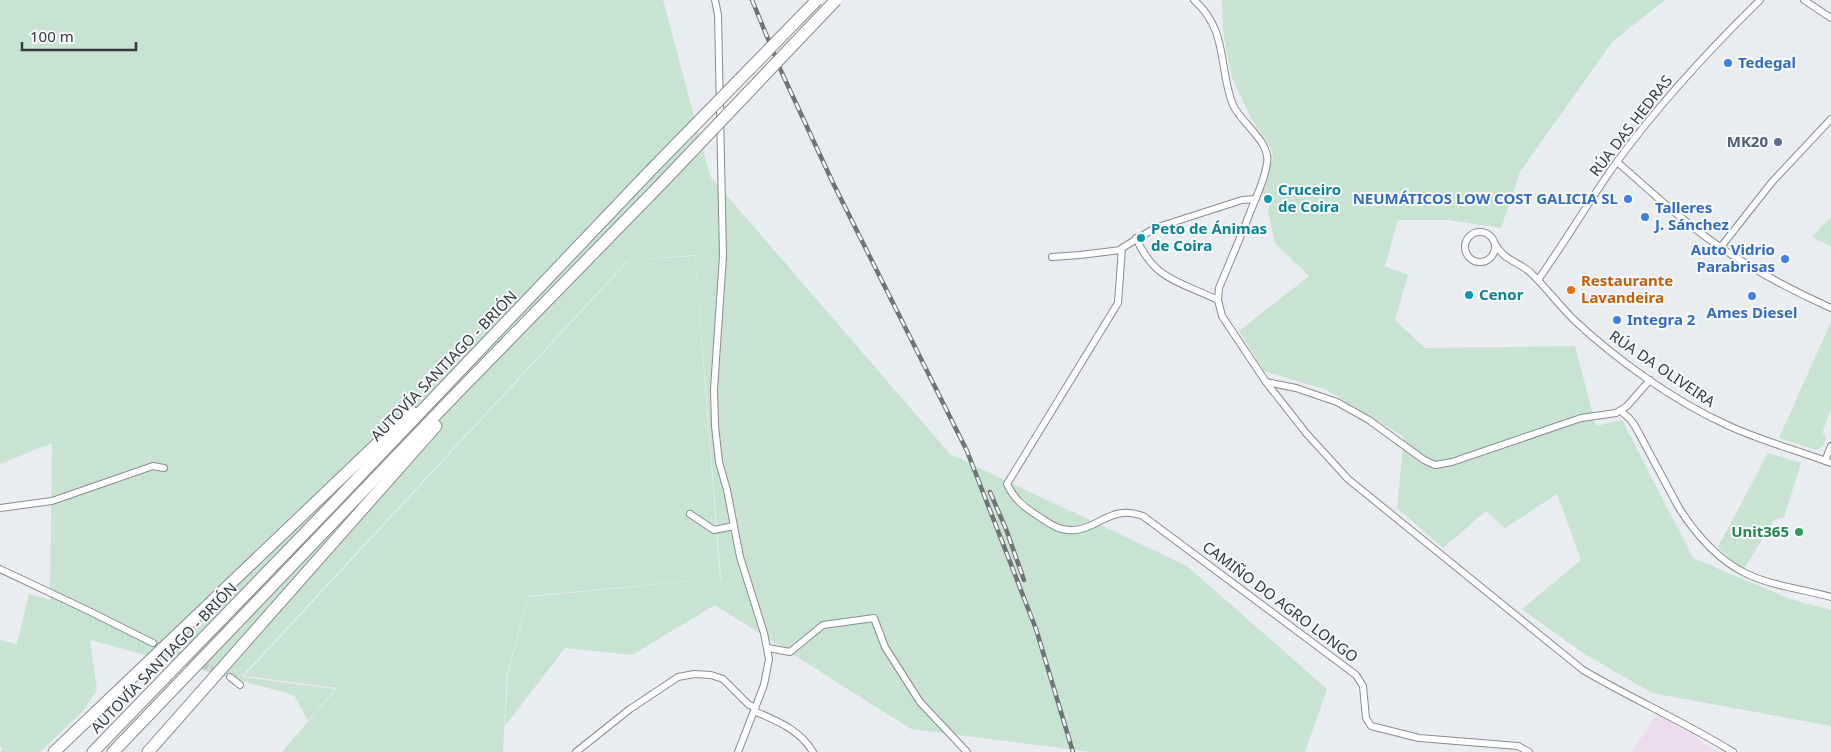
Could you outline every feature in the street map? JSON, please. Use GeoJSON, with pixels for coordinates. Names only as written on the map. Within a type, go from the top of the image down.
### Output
{"type":"FeatureCollection","features":[{"type":"Feature","properties":{"kind":"highway","name":"AUTOVÍA SANTIAGO - BRIÓN"},"geometry":{"type":"LineString","coordinates":[[93,752],[650,171],[817,0]]}},
{"type":"Feature","properties":{"kind":"highway","name":"AUTOVÍA SANTIAGO - BRIÓN"},"geometry":{"type":"LineString","coordinates":[[113,752],[836,0]]}},
{"type":"Feature","properties":{"kind":"highway"},"geometry":{"type":"LineString","coordinates":[[148,752],[447,413],[456,394]]}},
{"type":"Feature","properties":{"kind":"highway"},"geometry":{"type":"LineString","coordinates":[[54,752],[404,418],[434,397]]}},
{"type":"Feature","properties":{"kind":"street"},"geometry":{"type":"LineString","coordinates":[[715,0],[718,15],[723,256],[715,372],[715,426],[719,462],[740,557],[768,648],[768,670],[738,752]]}},
{"type":"Feature","properties":{"kind":"street"},"geometry":{"type":"LineString","coordinates":[[1194,0],[1206,13],[1217,35],[1234,105],[1268,156],[1255,199],[1220,288],[1218,300],[1222,316],[1266,382],[1306,433],[1348,479],[1583,670],[1733,752]]}},
{"type":"Feature","properties":{"kind":"street","name":"RÚA DAS HEDRAS"},"geometry":{"type":"LineString","coordinates":[[1538,280],[1617,162],[1682,80],[1760,0]]}},
{"type":"Feature","properties":{"kind":"street"},"geometry":{"type":"LineString","coordinates":[[1804,0],[1831,18]]}},
{"type":"Feature","properties":{"kind":"street"},"geometry":{"type":"LineString","coordinates":[[1720,248],[1778,175],[1831,119]]}},
{"type":"Feature","properties":{"kind":"street"},"geometry":{"type":"LineString","coordinates":[[1617,162],[1720,248],[1779,283],[1831,308]]}},
{"type":"Feature","properties":{"kind":"street"},"geometry":{"type":"LineString","coordinates":[[1052,257],[1121,250],[1136,238],[1155,228],[1242,200],[1255,199]]}},
{"type":"Feature","properties":{"kind":"street","name":"RÚA DA OLIVEIRA"},"geometry":{"type":"LineString","coordinates":[[1505,256],[1492,256],[1484,261],[1473,260],[1466,253],[1465,243],[1471,234],[1481,231],[1491,236],[1505,256],[1520,264],[1538,280],[1586,330],[1628,365],[1689,405],[1727,425],[1773,444],[1828,462]]}},
{"type":"Feature","properties":{"kind":"street"},"geometry":{"type":"LineString","coordinates":[[1136,238],[1146,256],[1159,272],[1175,282],[1218,300]]}},
{"type":"Feature","properties":{"kind":"street"},"geometry":{"type":"LineString","coordinates":[[1492,256],[1495,244]]}},
{"type":"Feature","properties":{"kind":"street","name":"CAMIÑO DO AGRO LONGO"},"geometry":{"type":"LineString","coordinates":[[1121,250],[1118,303],[1007,484],[1018,502],[1053,526],[1062,529],[1080,530],[1120,512],[1129,512],[1143,516],[1356,675],[1363,686],[1366,718],[1371,726],[1420,738],[1518,746],[1529,752]]}},
{"type":"Feature","properties":{"kind":"street"},"geometry":{"type":"LineString","coordinates":[[1266,382],[1296,388],[1337,402],[1368,420],[1424,460],[1436,465],[1452,462],[1581,418],[1607,415],[1621,411],[1650,380]]}},
{"type":"Feature","properties":{"kind":"street"},"geometry":{"type":"LineString","coordinates":[[1621,411],[1630,419],[1678,508],[1687,521],[1725,560],[1735,568],[1754,577],[1831,597]]}},
{"type":"Feature","properties":{"kind":"street"},"geometry":{"type":"LineString","coordinates":[[1828,462],[1831,446]]}},
{"type":"Feature","properties":{"kind":"street"},"geometry":{"type":"LineString","coordinates":[[0,508],[52,501],[152,466],[164,468]]}},
{"type":"Feature","properties":{"kind":"street"},"geometry":{"type":"LineString","coordinates":[[690,514],[714,530],[734,526]]}},
{"type":"Feature","properties":{"kind":"street"},"geometry":{"type":"LineString","coordinates":[[0,569],[92,612],[152,643]]}},
{"type":"Feature","properties":{"kind":"street"},"geometry":{"type":"LineString","coordinates":[[768,648],[790,652],[823,626],[874,618],[886,648],[920,702],[967,752]]}},
{"type":"Feature","properties":{"kind":"street"},"geometry":{"type":"LineString","coordinates":[[576,752],[630,709],[678,677],[694,674],[723,678],[749,705],[798,733],[813,752]]}},
{"type":"Feature","properties":{"kind":"street"},"geometry":{"type":"LineString","coordinates":[[230,677],[240,685]]}},
{"type":"Feature","properties":{"kind":"shaded area"},"geometry":{"type":"Polygon","coordinates":[[[1658,713],[1672,720],[1676,726],[1697,736],[1696,739],[1719,752],[1632,752],[1658,713]]]}},
{"type":"Feature","properties":{"kind":"green space"},"geometry":{"type":"Polygon","coordinates":[[[0,0],[663,0],[710,176],[950,454],[1187,566],[1327,689],[1305,752],[1092,752],[911,729],[715,605],[632,655],[565,648],[505,726],[508,673],[529,597],[721,578],[695,255],[628,260],[243,675],[243,677],[335,689],[308,721],[294,695],[90,640],[97,690],[83,711],[40,752],[0,752],[3,749],[0,746],[0,640],[17,644],[29,594],[50,600],[52,443],[0,464],[0,0]]]}},
{"type":"Feature","properties":{"kind":"green space"},"geometry":{"type":"Polygon","coordinates":[[[1222,0],[1665,0],[1613,41],[1520,172],[1501,228],[1448,220],[1398,220],[1385,266],[1408,275],[1395,320],[1425,348],[1575,346],[1596,426],[1622,420],[1693,558],[1793,600],[1831,610],[1831,726],[1652,693],[1583,653],[1522,609],[1581,560],[1557,494],[1505,528],[1486,511],[1443,548],[1397,508],[1404,437],[1327,390],[1264,371],[1239,331],[1309,276],[1275,243],[1268,211],[1271,198],[1261,193],[1273,158],[1271,148],[1252,120],[1232,78],[1223,33],[1222,0]]]}},
{"type":"Feature","properties":{"kind":"green space"},"geometry":{"type":"Polygon","coordinates":[[[1831,217],[1831,246],[1812,237],[1831,217]]]}},
{"type":"Feature","properties":{"kind":"green space"},"geometry":{"type":"Polygon","coordinates":[[[695,256],[720,578],[529,596],[507,673],[503,752],[282,752],[337,688],[244,676],[629,260],[695,256]]]}},
{"type":"Feature","properties":{"kind":"green space"},"geometry":{"type":"Polygon","coordinates":[[[1831,322],[1831,409],[1822,434],[1826,437],[1824,445],[1816,450],[1779,438],[1831,322]]]}},
{"type":"Feature","properties":{"kind":"green space"},"geometry":{"type":"Polygon","coordinates":[[[1768,453],[1801,463],[1784,517],[1774,520],[1744,569],[1740,568],[1718,547],[1768,453]]]}},
{"type":"Feature","properties":{"kind":"tunnel"},"geometry":{"type":"LineString","coordinates":[[153,643],[230,677]]}},
{"type":"Feature","properties":{"kind":"railway"},"geometry":{"type":"LineString","coordinates":[[752,0],[782,73],[833,183],[967,451],[1036,629],[1073,752]]}},
{"type":"Feature","properties":{"kind":"railway"},"geometry":{"type":"LineString","coordinates":[[990,492],[1006,529],[1024,580]]}},
{"type":"Feature","properties":{"kind":"place","name":"Tedegal"},"geometry":{"type":"Point","coordinates":[1728,63]}},
{"type":"Feature","properties":{"kind":"place","name":"MK20"},"geometry":{"type":"Point","coordinates":[1778,142]}},
{"type":"Feature","properties":{"kind":"place","name":"Cruceiro de Coira"},"geometry":{"type":"Point","coordinates":[1268,199]}},
{"type":"Feature","properties":{"kind":"place","name":"NEUMÁTICOS LOW COST GALICIA SL"},"geometry":{"type":"Point","coordinates":[1628,199]}},
{"type":"Feature","properties":{"kind":"place","name":"Talleres J. Sánchez"},"geometry":{"type":"Point","coordinates":[1645,217]}},
{"type":"Feature","properties":{"kind":"place","name":"Peto de Ánimas de Coira"},"geometry":{"type":"Point","coordinates":[1141,238]}},
{"type":"Feature","properties":{"kind":"place","name":"Auto Vidrio Parabrisas"},"geometry":{"type":"Point","coordinates":[1785,259]}},
{"type":"Feature","properties":{"kind":"place","name":"Restaurante Lavandeira"},"geometry":{"type":"Point","coordinates":[1571,290]}},
{"type":"Feature","properties":{"kind":"place","name":"Cenor"},"geometry":{"type":"Point","coordinates":[1469,295]}},
{"type":"Feature","properties":{"kind":"place","name":"Ames Diesel"},"geometry":{"type":"Point","coordinates":[1752,296]}},
{"type":"Feature","properties":{"kind":"place","name":"Integra 2"},"geometry":{"type":"Point","coordinates":[1617,320]}},
{"type":"Feature","properties":{"kind":"place","name":"Unit365"},"geometry":{"type":"Point","coordinates":[1799,532]}}]}
